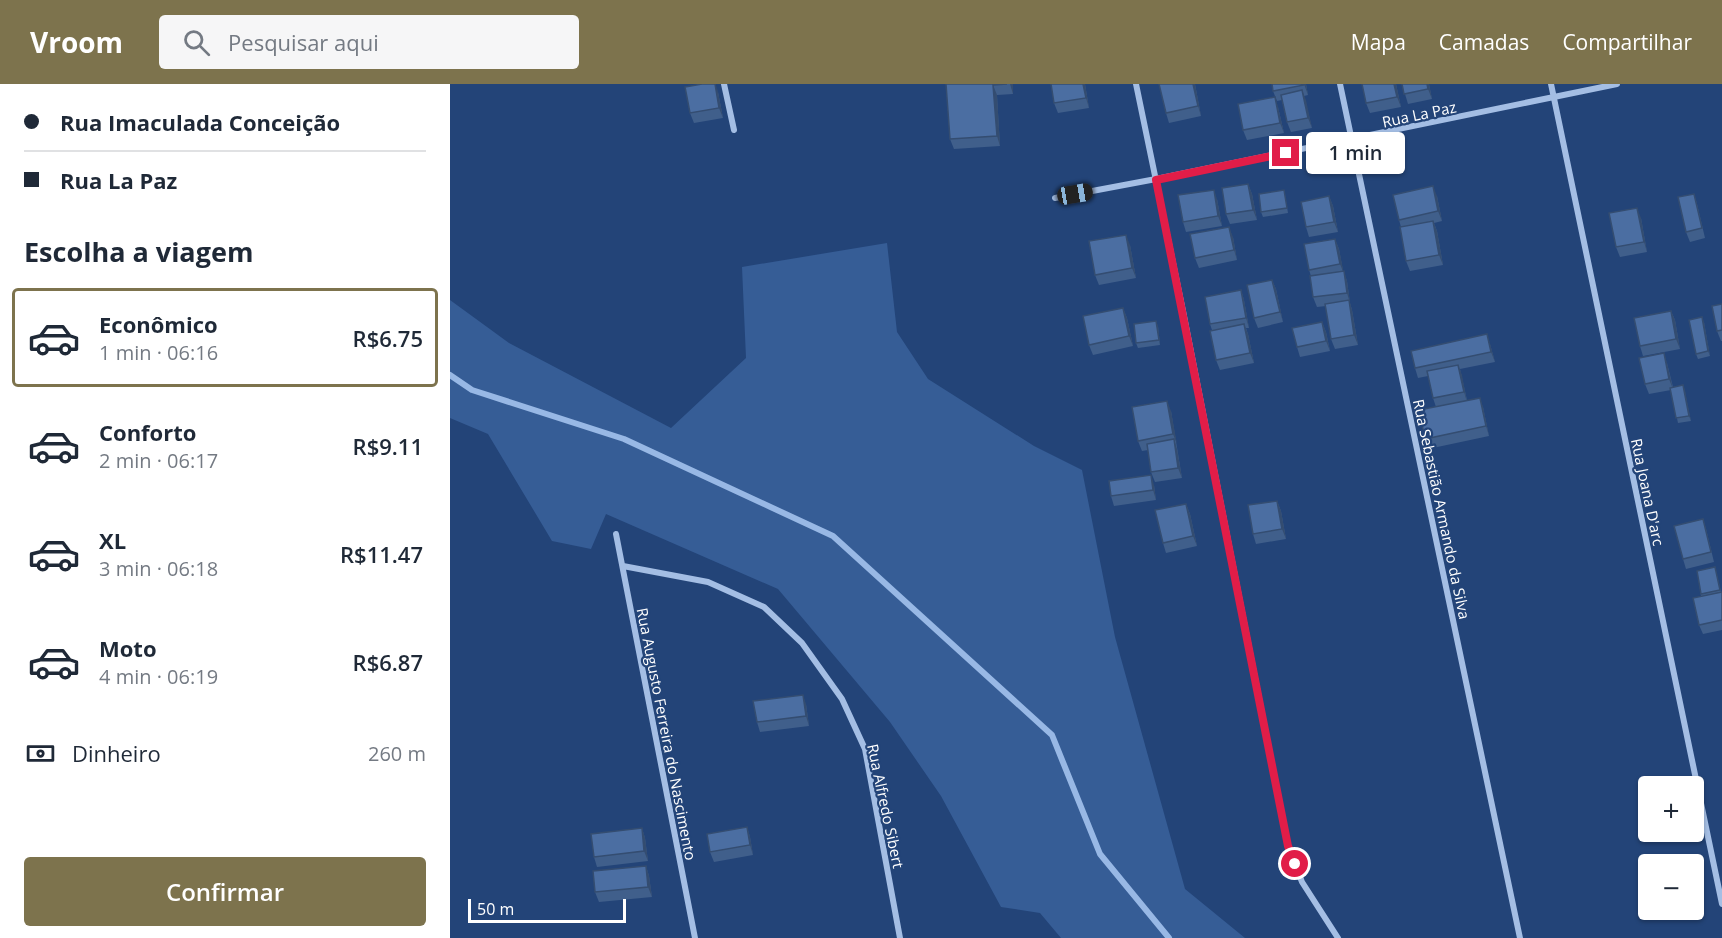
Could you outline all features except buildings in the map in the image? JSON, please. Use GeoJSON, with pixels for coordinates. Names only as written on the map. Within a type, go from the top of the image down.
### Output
{"type":"FeatureCollection","features":[{"type":"Feature","properties":{"kind":"street"},"geometry":{"type":"LineString","coordinates":[[724,84],[734,130]]}},
{"type":"Feature","properties":{"kind":"street"},"geometry":{"type":"LineString","coordinates":[[1136,84],[1288,846],[1302,882],[1338,938]]}},
{"type":"Feature","properties":{"kind":"street","name":"Rua Sebastião Armando da Silva"},"geometry":{"type":"LineString","coordinates":[[1340,84],[1520,938]]}},
{"type":"Feature","properties":{"kind":"street","name":"Rua Joana D'arc"},"geometry":{"type":"LineString","coordinates":[[1551,84],[1722,904]]}},
{"type":"Feature","properties":{"kind":"street","name":"Rua La Paz"},"geometry":{"type":"LineString","coordinates":[[1054,198],[1156,180],[1617,84]]}},
{"type":"Feature","properties":{"kind":"street","name":"Rua Augusto Ferreira do Nascimento"},"geometry":{"type":"LineString","coordinates":[[616,534],[694,938]]}},
{"type":"Feature","properties":{"kind":"street","name":"Rua Alfredo Sibert"},"geometry":{"type":"LineString","coordinates":[[623,566],[708,582],[764,607],[802,643],[842,699],[865,749],[900,938]]}},
{"type":"Feature","properties":{"kind":"shaded area"},"geometry":{"type":"Polygon","coordinates":[[[887,243],[897,332],[928,379],[1034,446],[1082,470],[1115,637],[1185,889],[1245,938],[1061,938],[1040,913],[1001,907],[941,796],[890,722],[778,589],[606,514],[591,549],[552,541],[488,434],[450,418],[450,300],[509,343],[671,428],[746,358],[742,267],[887,243]]]}},
{"type":"Feature","properties":{"kind":"waterway"},"geometry":{"type":"LineString","coordinates":[[450,375],[472,390],[624,439],[833,536],[1052,735],[1100,854],[1169,938]]}},
{"type":"Feature","properties":{"kind":"route"},"geometry":{"type":"LineString","coordinates":[[1286,153],[1156,180],[1288,846],[1295,864]]}}]}
